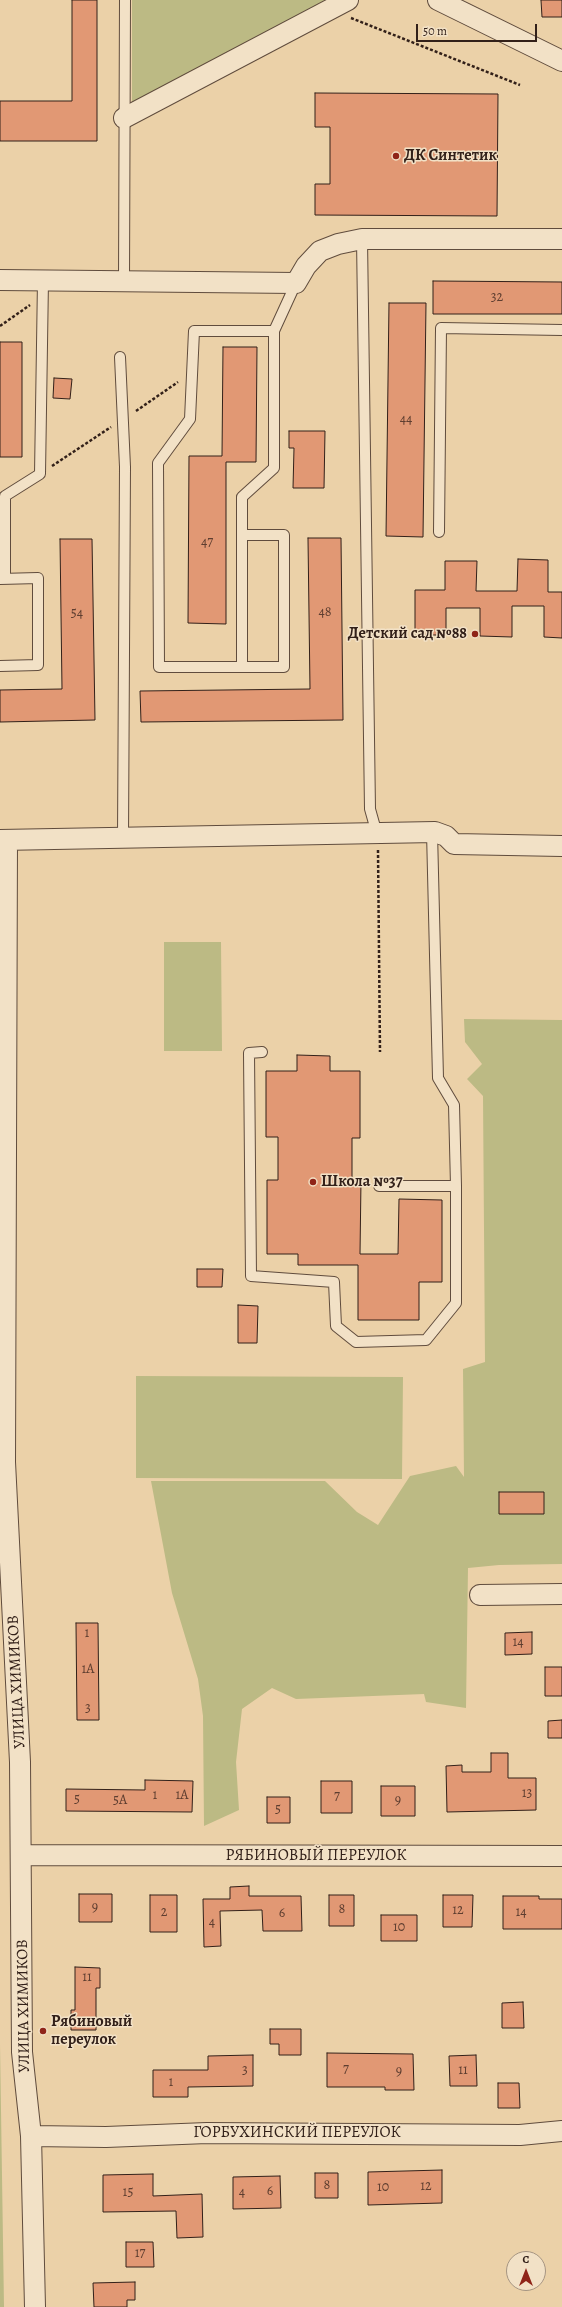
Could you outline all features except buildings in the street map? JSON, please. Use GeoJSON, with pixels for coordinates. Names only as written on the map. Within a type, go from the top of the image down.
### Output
{"type":"FeatureCollection","features":[{"type":"Feature","properties":{"kind":"street"},"geometry":{"type":"LineString","coordinates":[[124,118],[348,0]]}},
{"type":"Feature","properties":{"kind":"street"},"geometry":{"type":"LineString","coordinates":[[438,0],[562,61]]}},
{"type":"Feature","properties":{"kind":"street"},"geometry":{"type":"LineString","coordinates":[[0,280],[42,288],[124,282],[296,283],[306,266],[320,251],[338,244],[362,239],[562,239]]}},
{"type":"Feature","properties":{"kind":"street"},"geometry":{"type":"LineString","coordinates":[[3,840],[432,832],[446,836],[454,844],[562,846]]}},
{"type":"Feature","properties":{"kind":"street","name":"УЛИЦА ХИМИКОВ"},"geometry":{"type":"LineString","coordinates":[[3,840],[3,1299],[5,1462],[17,1668],[21,1855],[22,2052],[31,2136],[35,2307]]}},
{"type":"Feature","properties":{"kind":"street"},"geometry":{"type":"LineString","coordinates":[[480,1595],[562,1594]]}},
{"type":"Feature","properties":{"kind":"street","name":"РЯБИНОВЫЙ ПЕРЕУЛОК"},"geometry":{"type":"LineString","coordinates":[[21,1855],[562,1856]]}},
{"type":"Feature","properties":{"kind":"street","name":"ГОРБУХИНСКИЙ ПЕРЕУЛОК"},"geometry":{"type":"LineString","coordinates":[[31,2136],[106,2137],[207,2133],[520,2134],[562,2131]]}},
{"type":"Feature","properties":{"kind":"lane"},"geometry":{"type":"LineString","coordinates":[[124,282],[125,0]]}},
{"type":"Feature","properties":{"kind":"lane"},"geometry":{"type":"LineString","coordinates":[[362,239],[370,809],[378,834]]}},
{"type":"Feature","properties":{"kind":"lane"},"geometry":{"type":"LineString","coordinates":[[242,667],[242,497],[274,468],[274,331],[296,283]]}},
{"type":"Feature","properties":{"kind":"lane"},"geometry":{"type":"LineString","coordinates":[[0,666],[38,665],[38,578],[2,579],[4,496],[40,474],[42,288]]}},
{"type":"Feature","properties":{"kind":"lane"},"geometry":{"type":"LineString","coordinates":[[439,532],[441,328],[562,330]]}},
{"type":"Feature","properties":{"kind":"lane"},"geometry":{"type":"LineString","coordinates":[[242,535],[284,535],[284,667],[159,667],[158,463],[190,419],[194,331],[274,331]]}},
{"type":"Feature","properties":{"kind":"lane"},"geometry":{"type":"LineString","coordinates":[[120,357],[125,467],[123,837]]}},
{"type":"Feature","properties":{"kind":"lane"},"geometry":{"type":"LineString","coordinates":[[262,1052],[249,1053],[251,1276],[334,1282],[336,1326],[356,1342],[426,1340],[456,1303],[454,1105],[438,1078],[432,832]]}},
{"type":"Feature","properties":{"kind":"lane"},"geometry":{"type":"LineString","coordinates":[[379,1186],[456,1186]]}},
{"type":"Feature","properties":{"kind":"path"},"geometry":{"type":"LineString","coordinates":[[330,10],[520,84]]}},
{"type":"Feature","properties":{"kind":"path"},"geometry":{"type":"LineString","coordinates":[[0,326],[42,288]]}},
{"type":"Feature","properties":{"kind":"path"},"geometry":{"type":"LineString","coordinates":[[378,834],[380,1052]]}},
{"type":"Feature","properties":{"kind":"shaded area"},"geometry":{"type":"Polygon","coordinates":[[[132,0],[329,0],[132,104],[132,0]]]}},
{"type":"Feature","properties":{"kind":"shaded area"},"geometry":{"type":"Polygon","coordinates":[[[164,942],[221,942],[222,1051],[164,1051],[164,942]]]}},
{"type":"Feature","properties":{"kind":"shaded area"},"geometry":{"type":"Polygon","coordinates":[[[464,1019],[562,1020],[562,1564],[499,1565],[468,1568],[466,1708],[426,1702],[424,1694],[296,1699],[272,1688],[242,1709],[236,1762],[239,1810],[204,1826],[203,1716],[198,1679],[172,1593],[151,1481],[325,1481],[357,1512],[378,1525],[410,1476],[456,1466],[464,1477],[463,1369],[485,1362],[483,1096],[467,1079],[482,1064],[465,1042],[464,1019]]]}},
{"type":"Feature","properties":{"kind":"shaded area"},"geometry":{"type":"Polygon","coordinates":[[[136,1376],[403,1377],[402,1479],[136,1478],[136,1376]]]}},
{"type":"Feature","properties":{"kind":"shaded area"},"geometry":{"type":"Polygon","coordinates":[[[0,2044],[4,2307],[0,2307],[0,2044]]]}},
{"type":"Feature","properties":{"kind":"place","name":"ДК Синтетик"},"geometry":{"type":"Point","coordinates":[396,156]}},
{"type":"Feature","properties":{"kind":"place","name":"Детский сад №88"},"geometry":{"type":"Point","coordinates":[475,634]}},
{"type":"Feature","properties":{"kind":"place","name":"Школа №37"},"geometry":{"type":"Point","coordinates":[313,1182]}},
{"type":"Feature","properties":{"kind":"place","name":"Рябиновый переулок"},"geometry":{"type":"Point","coordinates":[43,2031]}}]}
